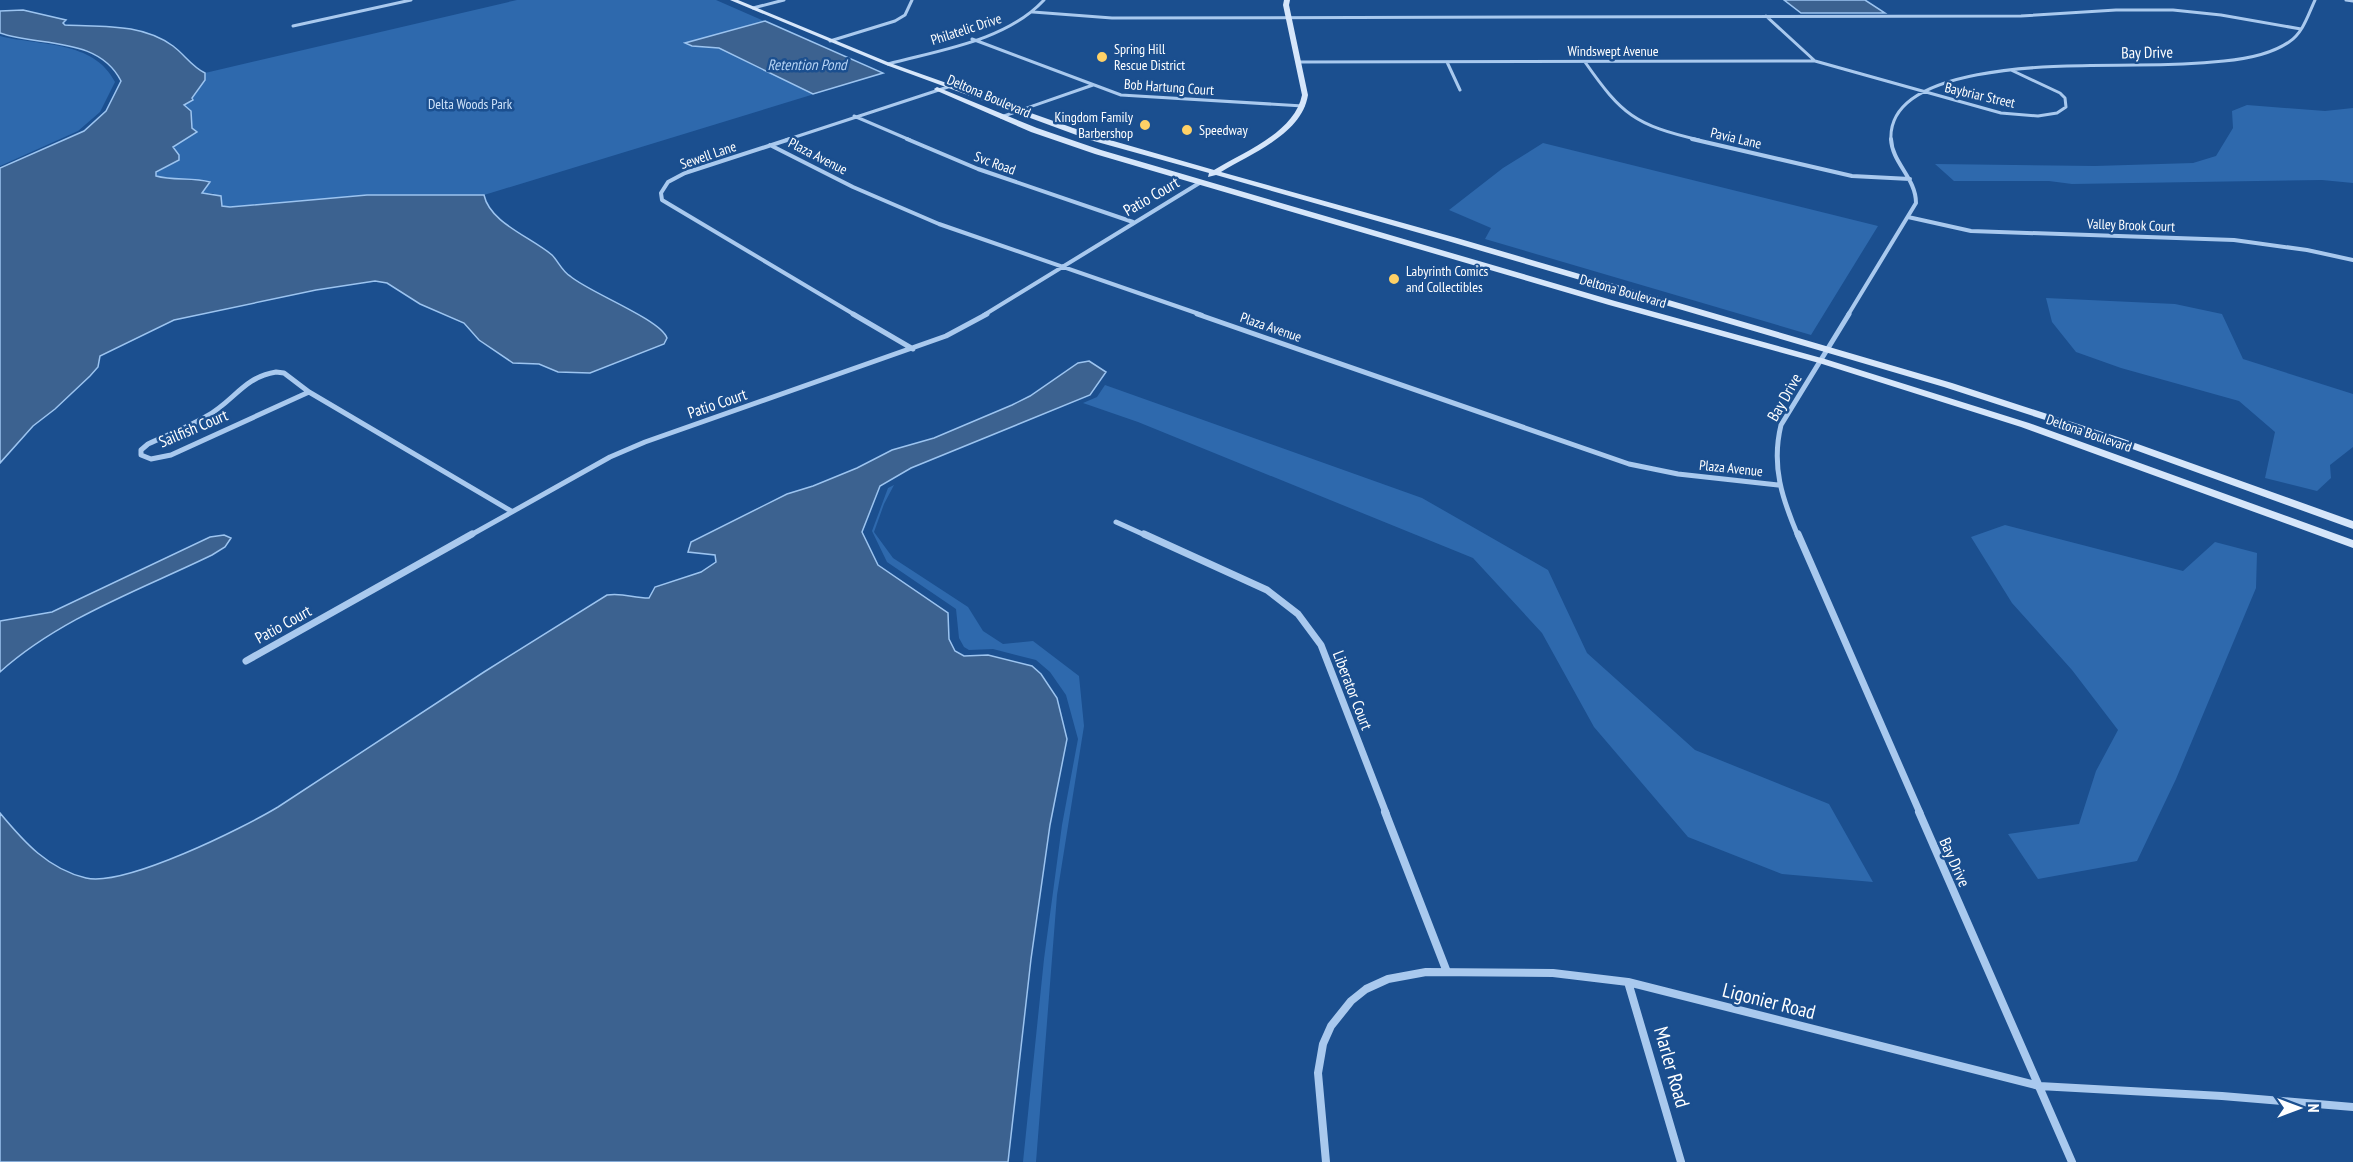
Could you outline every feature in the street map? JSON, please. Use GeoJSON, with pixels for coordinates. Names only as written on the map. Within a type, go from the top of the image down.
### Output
{"type":"FeatureCollection","features":[{"type":"Feature","properties":{"kind":"main road","name":"Deltona Boulevard"},"geometry":{"type":"LineString","coordinates":[[733,0],[888,64],[1093,138],[1828,348],[2043,415],[2353,525]]}},
{"type":"Feature","properties":{"kind":"main road"},"geometry":{"type":"LineString","coordinates":[[1201,182],[1282,132],[1292,123],[1303,106],[1305,95],[1288,17],[1287,0]]}},
{"type":"Feature","properties":{"kind":"main road","name":"Deltona Boulevard"},"geometry":{"type":"LineString","coordinates":[[888,64],[939,90],[1001,117],[1098,152],[1822,361],[2025,425],[2353,544]]}},
{"type":"Feature","properties":{"kind":"main road"},"geometry":{"type":"LineString","coordinates":[[1445,254],[1460,241]]}},
{"type":"Feature","properties":{"kind":"street"},"geometry":{"type":"LineString","coordinates":[[293,26],[411,0]]}},
{"type":"Feature","properties":{"kind":"street"},"geometry":{"type":"LineString","coordinates":[[753,8],[784,0]]}},
{"type":"Feature","properties":{"kind":"street"},"geometry":{"type":"LineString","coordinates":[[830,40],[896,21],[905,15],[912,0]]}},
{"type":"Feature","properties":{"kind":"street","name":"Philatelic Drive"},"geometry":{"type":"LineString","coordinates":[[888,64],[1010,26],[1033,12],[1044,0]]}},
{"type":"Feature","properties":{"kind":"street","name":"Bay Drive"},"geometry":{"type":"LineString","coordinates":[[2072,1162],[1778,485],[1774,464],[1775,445],[1781,425],[1916,203],[1918,195],[1892,150],[1891,128],[1900,109],[1924,92],[1966,77],[2011,70],[2181,64],[2224,61],[2252,56],[2280,47],[2297,36],[2315,0]]}},
{"type":"Feature","properties":{"kind":"street"},"geometry":{"type":"LineString","coordinates":[[2346,0],[2353,1]]}},
{"type":"Feature","properties":{"kind":"street"},"geometry":{"type":"LineString","coordinates":[[1033,12],[1112,18],[2021,16],[2107,9],[2171,9],[2301,29]]}},
{"type":"Feature","properties":{"kind":"street"},"geometry":{"type":"LineString","coordinates":[[1766,16],[1815,61]]}},
{"type":"Feature","properties":{"kind":"street","name":"Bob Hartung Court"},"geometry":{"type":"LineString","coordinates":[[972,39],[1121,95],[1303,106]]}},
{"type":"Feature","properties":{"kind":"street","name":"Windswept Avenue"},"geometry":{"type":"LineString","coordinates":[[1298,62],[1815,61],[1924,92]]}},
{"type":"Feature","properties":{"kind":"street"},"geometry":{"type":"LineString","coordinates":[[1447,62],[1460,90]]}},
{"type":"Feature","properties":{"kind":"street","name":"Pavia Lane"},"geometry":{"type":"LineString","coordinates":[[1586,62],[1617,107],[1634,120],[1660,131],[1852,176],[1910,179]]}},
{"type":"Feature","properties":{"kind":"street","name":"Baybriar Street"},"geometry":{"type":"LineString","coordinates":[[1924,92],[2015,115],[2049,115],[2066,107],[2065,98],[2060,93],[2011,70]]}},
{"type":"Feature","properties":{"kind":"street"},"geometry":{"type":"LineString","coordinates":[[1001,117],[1093,85]]}},
{"type":"Feature","properties":{"kind":"street","name":"Sewell Lane"},"geometry":{"type":"LineString","coordinates":[[913,349],[662,200],[661,193],[663,188],[676,177],[854,116],[951,86]]}},
{"type":"Feature","properties":{"kind":"street","name":"Svc Road"},"geometry":{"type":"LineString","coordinates":[[854,116],[978,169],[1133,222]]}},
{"type":"Feature","properties":{"kind":"street","name":"Plaza Avenue"},"geometry":{"type":"LineString","coordinates":[[770,145],[891,204],[1062,268],[1629,464],[1678,474],[1778,485]]}},
{"type":"Feature","properties":{"kind":"street","name":"Patio Court"},"geometry":{"type":"LineString","coordinates":[[246,661],[584,470],[645,442],[913,349],[972,323],[1201,182]]}},
{"type":"Feature","properties":{"kind":"street","name":"Valley Brook Court"},"geometry":{"type":"LineString","coordinates":[[1908,217],[1983,232],[2234,240],[2307,250],[2353,260]]}},
{"type":"Feature","properties":{"kind":"street","name":"Sailfish Court"},"geometry":{"type":"LineString","coordinates":[[309,392],[171,455],[151,459],[141,455],[141,450],[148,444],[218,411],[251,379],[262,374],[284,373],[309,392],[510,511]]}},
{"type":"Feature","properties":{"kind":"street","name":"Liberator Court"},"geometry":{"type":"LineString","coordinates":[[1116,522],[1268,590],[1289,604],[1304,618],[1321,645],[1448,972]]}},
{"type":"Feature","properties":{"kind":"street","name":"Ligonier Road"},"geometry":{"type":"LineString","coordinates":[[1326,1162],[1318,1072],[1323,1044],[1335,1019],[1352,999],[1374,984],[1400,975],[1448,972],[1551,972],[1590,975],[1628,982],[2039,1086],[2222,1096],[2353,1107]]}},
{"type":"Feature","properties":{"kind":"street","name":"Marler Road"},"geometry":{"type":"LineString","coordinates":[[1628,982],[1681,1162]]}},
{"type":"Feature","properties":{"kind":"green space","name":"Delta Woods Park"},"geometry":{"type":"Polygon","coordinates":[[[517,0],[716,0],[883,73],[484,195],[367,195],[230,207],[222,206],[213,193],[201,193],[210,182],[155,176],[156,173],[179,160],[173,147],[197,132],[192,128],[191,111],[184,105],[205,80],[205,73],[517,0]]]}},
{"type":"Feature","properties":{"kind":"green space"},"geometry":{"type":"Polygon","coordinates":[[[0,36],[80,52],[94,58],[106,68],[115,82],[100,112],[78,131],[0,166],[0,36]]]}},
{"type":"Feature","properties":{"kind":"green space"},"geometry":{"type":"Polygon","coordinates":[[[2247,105],[2325,111],[2353,108],[2353,183],[2322,180],[2072,184],[2049,181],[1954,181],[1935,164],[2095,166],[2193,163],[2216,156],[2233,128],[2232,111],[2247,105]]]}},
{"type":"Feature","properties":{"kind":"green space"},"geometry":{"type":"Polygon","coordinates":[[[1543,143],[1878,226],[1811,335],[1485,239],[1491,228],[1449,210],[1503,168],[1543,143]]]}},
{"type":"Feature","properties":{"kind":"green space"},"geometry":{"type":"Polygon","coordinates":[[[2046,298],[2175,304],[2222,314],[2243,359],[2353,394],[2353,447],[2330,465],[2331,478],[2317,491],[2265,478],[2275,432],[2239,401],[2121,368],[2076,352],[2052,322],[2046,298]]]}},
{"type":"Feature","properties":{"kind":"green space"},"geometry":{"type":"Polygon","coordinates":[[[1105,385],[1422,498],[1548,570],[1587,653],[1695,750],[1829,804],[1873,882],[1782,874],[1688,837],[1594,727],[1542,633],[1473,558],[1138,422],[1083,403],[1097,397],[1105,385]]]}},
{"type":"Feature","properties":{"kind":"green space"},"geometry":{"type":"Polygon","coordinates":[[[894,485],[874,532],[893,558],[968,607],[983,631],[1003,644],[1033,641],[1079,676],[1084,726],[1057,895],[1036,1162],[1023,1162],[1044,959],[1062,825],[1078,739],[1066,695],[1050,672],[1036,660],[993,649],[969,650],[964,647],[959,638],[956,609],[887,562],[872,531],[888,488],[894,485]]]}},
{"type":"Feature","properties":{"kind":"green space"},"geometry":{"type":"Polygon","coordinates":[[[2005,525],[2183,571],[2215,542],[2257,553],[2256,588],[2176,779],[2137,861],[2038,879],[2008,834],[2079,824],[2096,771],[2118,730],[2072,670],[2012,603],[1971,537],[2005,525]]]}},
{"type":"Feature","properties":{"kind":"water"},"geometry":{"type":"Polygon","coordinates":[[[1784,0],[1865,0],[1885,13],[1801,13],[1784,0]]]}},
{"type":"Feature","properties":{"kind":"water"},"geometry":{"type":"Polygon","coordinates":[[[23,10],[66,20],[63,23],[65,25],[107,26],[148,33],[173,46],[205,73],[205,80],[192,98],[193,100],[184,105],[191,111],[192,128],[197,132],[173,147],[179,155],[179,160],[156,172],[156,176],[210,182],[202,193],[221,196],[222,206],[230,207],[367,195],[484,195],[494,214],[512,229],[552,255],[567,274],[638,314],[662,331],[667,338],[664,344],[590,373],[558,372],[539,364],[513,363],[479,340],[464,323],[420,304],[387,283],[375,281],[316,290],[174,320],[100,356],[98,367],[90,376],[33,426],[0,463],[0,168],[84,131],[106,111],[121,81],[111,67],[98,56],[83,50],[0,33],[0,11],[23,10]]]}},
{"type":"Feature","properties":{"kind":"water","name":"Retention Pond"},"geometry":{"type":"Polygon","coordinates":[[[765,21],[883,73],[813,94],[719,48],[692,46],[685,43],[765,21]]]}},
{"type":"Feature","properties":{"kind":"water"},"geometry":{"type":"Polygon","coordinates":[[[1089,361],[1106,372],[1090,395],[911,468],[880,486],[862,532],[878,565],[948,613],[949,639],[955,651],[964,656],[988,655],[1032,666],[1041,674],[1057,698],[1067,739],[1050,825],[1031,959],[1008,1162],[0,1162],[0,813],[28,844],[48,861],[72,874],[86,878],[128,874],[184,854],[278,807],[484,672],[607,595],[649,598],[655,587],[701,572],[716,562],[715,555],[688,552],[691,542],[787,494],[857,468],[892,450],[934,438],[1012,405],[1030,396],[1078,363],[1089,361]]]}},
{"type":"Feature","properties":{"kind":"water"},"geometry":{"type":"Polygon","coordinates":[[[224,535],[231,538],[225,547],[212,555],[74,620],[23,653],[0,672],[0,621],[52,612],[210,537],[224,535]]]}},
{"type":"Feature","properties":{"kind":"place","name":"Spring Hill Rescue District"},"geometry":{"type":"Point","coordinates":[1102,57]}},
{"type":"Feature","properties":{"kind":"place","name":"Kingdom Family Barbershop"},"geometry":{"type":"Point","coordinates":[1145,125]}},
{"type":"Feature","properties":{"kind":"place","name":"Speedway"},"geometry":{"type":"Point","coordinates":[1187,130]}},
{"type":"Feature","properties":{"kind":"place","name":"Labyrinth Comics and Collectibles"},"geometry":{"type":"Point","coordinates":[1394,279]}}]}
